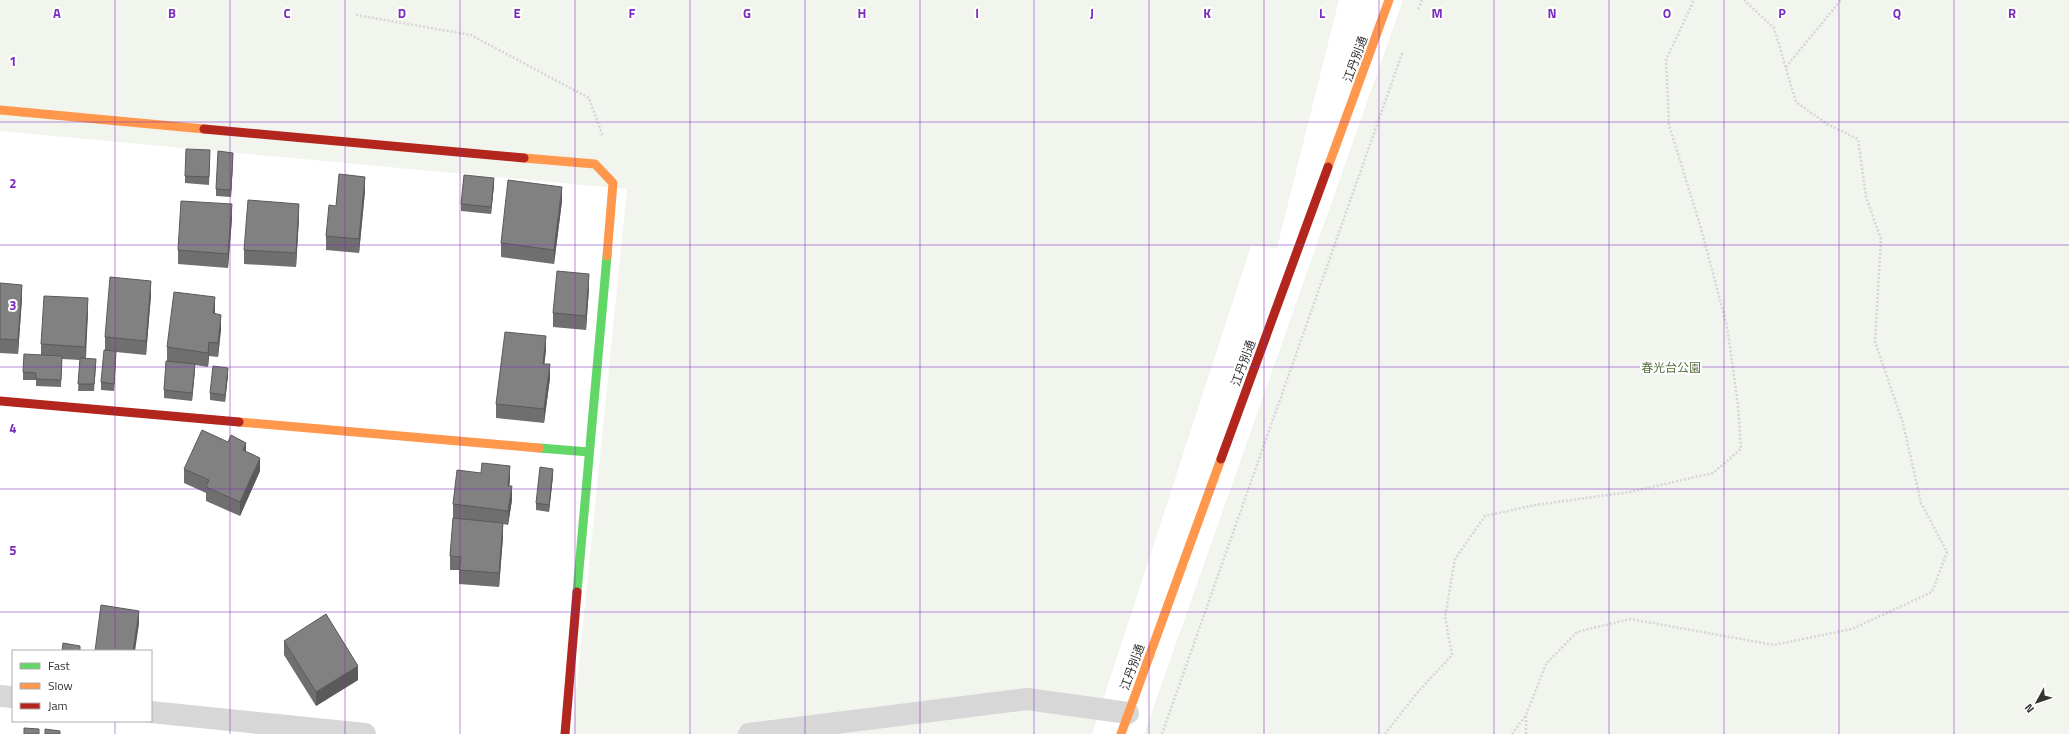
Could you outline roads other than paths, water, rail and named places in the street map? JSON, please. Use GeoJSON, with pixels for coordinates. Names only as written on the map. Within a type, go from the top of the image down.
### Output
{"type":"FeatureCollection","features":[{"type":"Feature","properties":{"kind":"street","name":"江丹別通"},"geometry":{"type":"LineString","coordinates":[[1121,734],[1389,0]]}},
{"type":"Feature","properties":{"kind":"street"},"geometry":{"type":"LineString","coordinates":[[0,110],[595,164],[613,183],[565,734]]}},
{"type":"Feature","properties":{"kind":"street"},"geometry":{"type":"LineString","coordinates":[[0,401],[589,452]]}},
{"type":"Feature","properties":{"kind":"street"},"geometry":{"type":"LineString","coordinates":[[0,696],[12,697]]}},
{"type":"Feature","properties":{"kind":"street"},"geometry":{"type":"LineString","coordinates":[[748,734],[1027,699],[1128,713]]}},
{"type":"Feature","properties":{"kind":"street"},"geometry":{"type":"LineString","coordinates":[[152,712],[366,734]]}},
{"type":"Feature","properties":{"kind":"park label","name":"春光台公園"},"geometry":{"type":"Point","coordinates":[1671,367]}}]}
